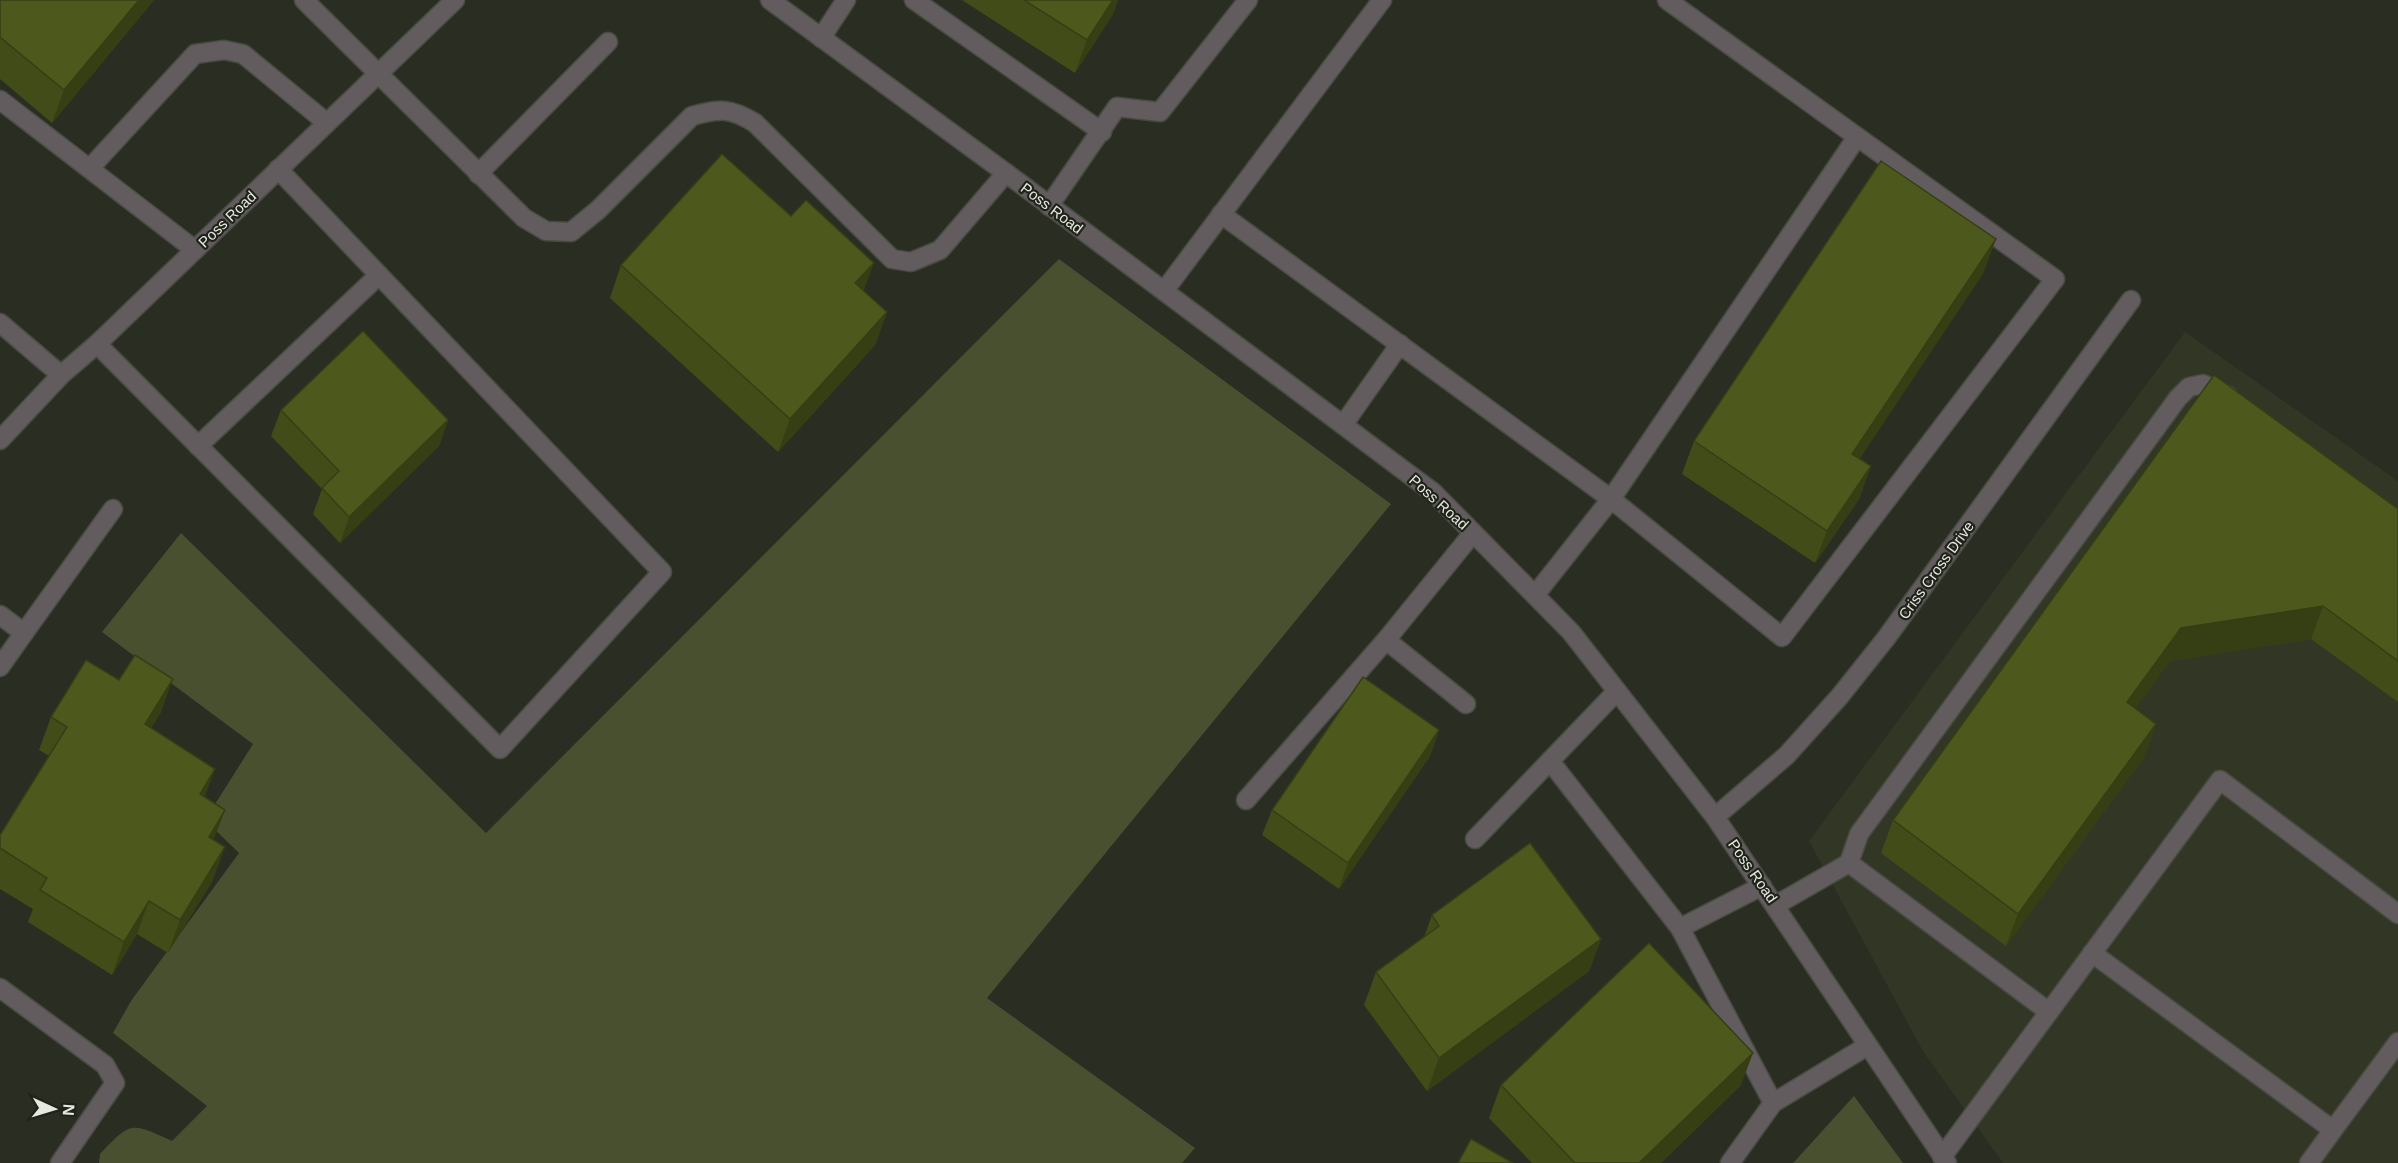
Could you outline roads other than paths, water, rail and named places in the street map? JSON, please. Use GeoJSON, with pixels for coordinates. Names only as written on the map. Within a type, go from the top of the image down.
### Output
{"type":"FeatureCollection","features":[{"type":"Feature","properties":{"kind":"street"},"geometry":{"type":"LineString","coordinates":[[304,0],[377,75],[524,218],[546,231],[571,232],[598,210],[692,116],[712,110],[736,111],[755,123],[892,259],[911,262],[940,250],[1006,173]]}},
{"type":"Feature","properties":{"kind":"street","name":"Poss Road"},"geometry":{"type":"LineString","coordinates":[[0,440],[61,375],[97,344],[455,0]]}},
{"type":"Feature","properties":{"kind":"street","name":"Poss Road"},"geometry":{"type":"LineString","coordinates":[[770,0],[1434,493],[1571,632],[1715,817],[1945,1160]]}},
{"type":"Feature","properties":{"kind":"street"},"geometry":{"type":"LineString","coordinates":[[820,38],[846,0]]}},
{"type":"Feature","properties":{"kind":"street"},"geometry":{"type":"LineString","coordinates":[[914,0],[1102,132]]}},
{"type":"Feature","properties":{"kind":"street"},"geometry":{"type":"LineString","coordinates":[[1049,206],[1117,108],[1160,112],[1248,0]]}},
{"type":"Feature","properties":{"kind":"street"},"geometry":{"type":"LineString","coordinates":[[1164,291],[1382,0]]}},
{"type":"Feature","properties":{"kind":"street"},"geometry":{"type":"LineString","coordinates":[[1221,214],[1611,499],[1782,637],[2055,279],[1667,0]]}},
{"type":"Feature","properties":{"kind":"street"},"geometry":{"type":"LineString","coordinates":[[478,174],[608,42]]}},
{"type":"Feature","properties":{"kind":"street"},"geometry":{"type":"LineString","coordinates":[[90,168],[195,54],[224,50],[243,54],[327,123]]}},
{"type":"Feature","properties":{"kind":"street"},"geometry":{"type":"LineString","coordinates":[[0,100],[195,250]]}},
{"type":"Feature","properties":{"kind":"street"},"geometry":{"type":"LineString","coordinates":[[1535,595],[1611,499],[1857,137]]}},
{"type":"Feature","properties":{"kind":"street"},"geometry":{"type":"LineString","coordinates":[[97,344],[500,748],[662,572],[278,170]]}},
{"type":"Feature","properties":{"kind":"street"},"geometry":{"type":"LineString","coordinates":[[198,446],[379,275]]}},
{"type":"Feature","properties":{"kind":"street","name":"Criss Cross Drive"},"geometry":{"type":"LineString","coordinates":[[1715,817],[1787,755],[1840,696],[1887,637],[2131,300]]}},
{"type":"Feature","properties":{"kind":"street"},"geometry":{"type":"LineString","coordinates":[[0,323],[61,375]]}},
{"type":"Feature","properties":{"kind":"street"},"geometry":{"type":"LineString","coordinates":[[1342,425],[1400,344]]}},
{"type":"Feature","properties":{"kind":"street"},"geometry":{"type":"LineString","coordinates":[[1776,905],[1849,863],[1859,834],[2178,398],[2189,387],[2204,384],[2220,390],[2238,403]]}},
{"type":"Feature","properties":{"kind":"street"},"geometry":{"type":"LineString","coordinates":[[0,667],[113,509]]}},
{"type":"Feature","properties":{"kind":"street"},"geometry":{"type":"LineString","coordinates":[[1246,800],[1386,640],[1473,532]]}},
{"type":"Feature","properties":{"kind":"street"},"geometry":{"type":"LineString","coordinates":[[0,615],[24,633]]}},
{"type":"Feature","properties":{"kind":"street"},"geometry":{"type":"LineString","coordinates":[[1386,640],[1466,704]]}},
{"type":"Feature","properties":{"kind":"street"},"geometry":{"type":"LineString","coordinates":[[1475,839],[1617,691]]}},
{"type":"Feature","properties":{"kind":"street"},"geometry":{"type":"LineString","coordinates":[[1550,761],[1680,928],[1773,1103]]}},
{"type":"Feature","properties":{"kind":"street"},"geometry":{"type":"LineString","coordinates":[[1945,1160],[2049,1012],[2220,780],[2398,914]]}},
{"type":"Feature","properties":{"kind":"street"},"geometry":{"type":"LineString","coordinates":[[1849,863],[2049,1012]]}},
{"type":"Feature","properties":{"kind":"street"},"geometry":{"type":"LineString","coordinates":[[1680,928],[1762,886]]}},
{"type":"Feature","properties":{"kind":"street"},"geometry":{"type":"LineString","coordinates":[[2092,953],[2333,1130]]}},
{"type":"Feature","properties":{"kind":"street"},"geometry":{"type":"LineString","coordinates":[[0,988],[105,1065],[115,1083],[60,1163]]}},
{"type":"Feature","properties":{"kind":"street"},"geometry":{"type":"LineString","coordinates":[[2309,1163],[2398,1042]]}},
{"type":"Feature","properties":{"kind":"street"},"geometry":{"type":"LineString","coordinates":[[1730,1163],[1773,1103],[1867,1046]]}}]}
